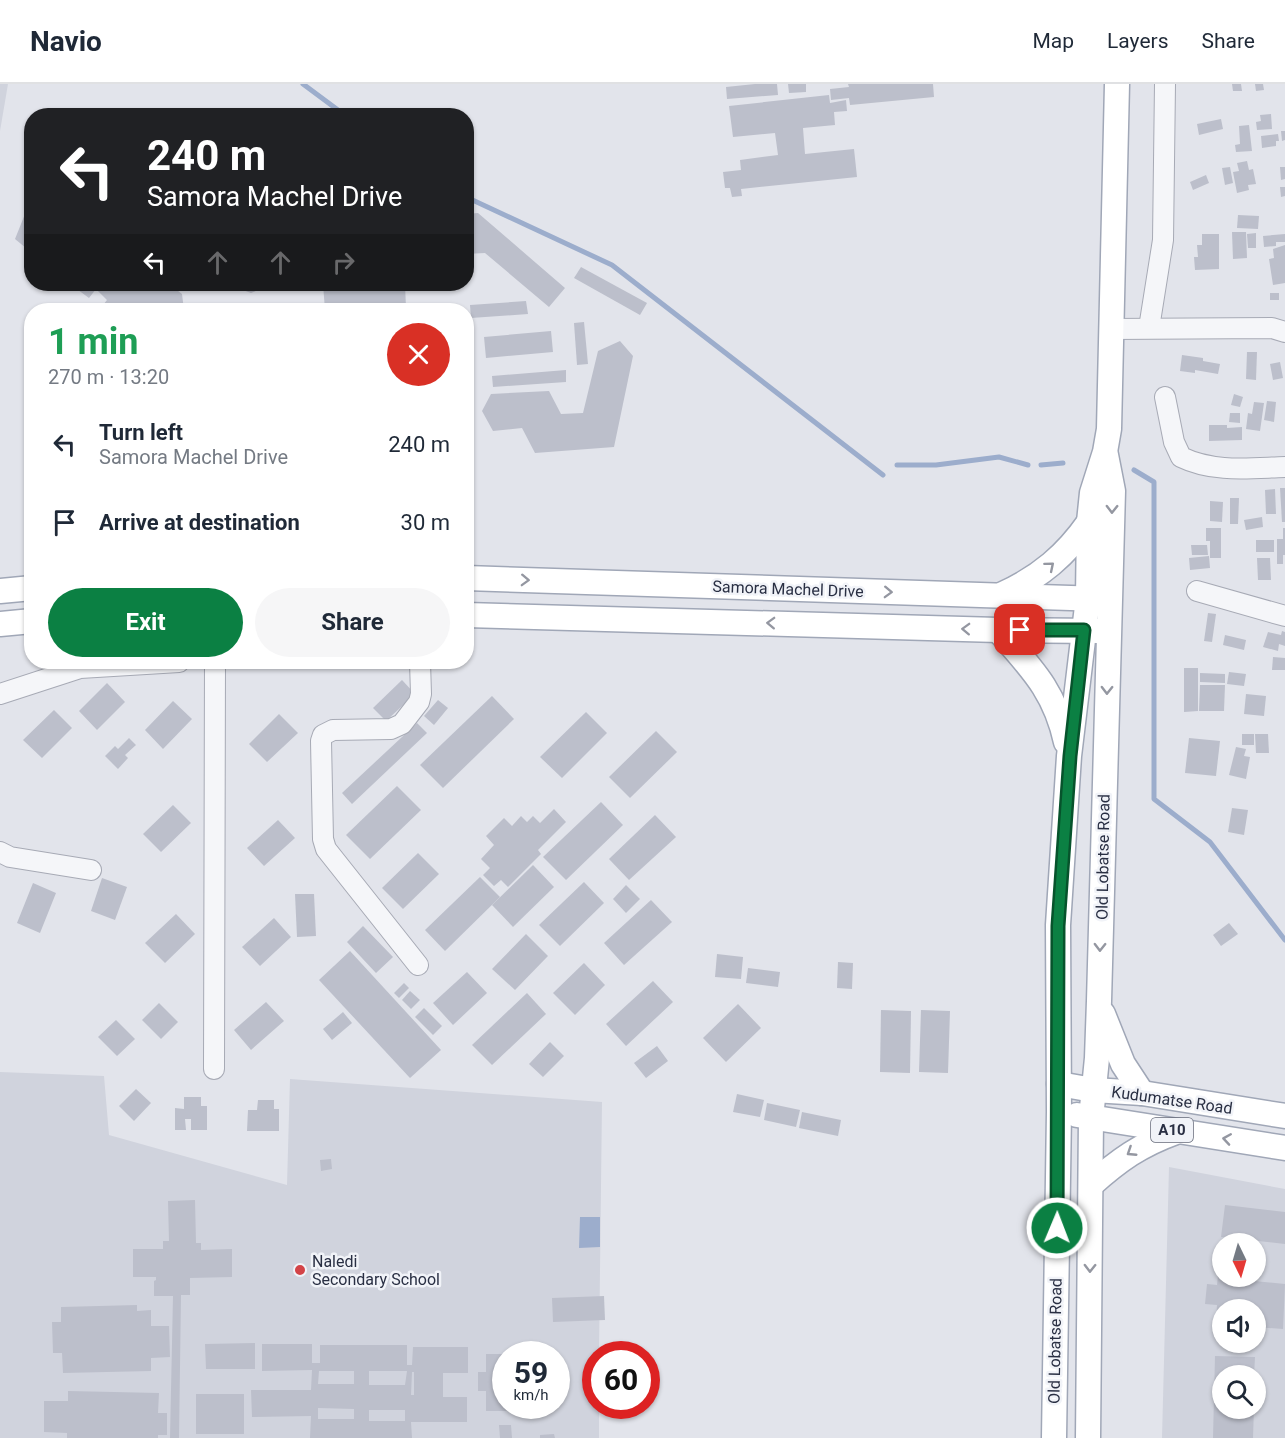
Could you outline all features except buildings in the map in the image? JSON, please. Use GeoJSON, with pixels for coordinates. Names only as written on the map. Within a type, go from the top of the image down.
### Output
{"type":"FeatureCollection","features":[{"type":"Feature","properties":{"kind":"main road"},"geometry":{"type":"LineString","coordinates":[[1099,599],[1089,522],[1092,493],[1105,452],[1109,429],[1118,84]]}},
{"type":"Feature","properties":{"kind":"main road"},"geometry":{"type":"LineString","coordinates":[[1099,599],[1113,491],[1105,452]]}},
{"type":"Feature","properties":{"kind":"main road"},"geometry":{"type":"LineString","coordinates":[[1000,596],[1022,586],[1051,566],[1076,541],[1089,522]]}},
{"type":"Feature","properties":{"kind":"main road","name":"Samora Machel Drive"},"geometry":{"type":"LineString","coordinates":[[474,578],[1099,599]]}},
{"type":"Feature","properties":{"kind":"main road"},"geometry":{"type":"LineString","coordinates":[[0,591],[24,589]]}},
{"type":"Feature","properties":{"kind":"main road","name":"Old Lobatse Road"},"geometry":{"type":"LineString","coordinates":[[1054,1438],[1059,1112],[1058,926],[1070,756],[1084,630],[1099,599]]}},
{"type":"Feature","properties":{"kind":"main road","name":"Old Lobatse Road"},"geometry":{"type":"LineString","coordinates":[[1088,1438],[1091,1118],[1097,1058],[1099,1001],[1108,631],[1099,599]]}},
{"type":"Feature","properties":{"kind":"main road"},"geometry":{"type":"LineString","coordinates":[[474,615],[1108,631]]}},
{"type":"Feature","properties":{"kind":"main road"},"geometry":{"type":"LineString","coordinates":[[0,624],[24,622]]}},
{"type":"Feature","properties":{"kind":"main road"},"geometry":{"type":"LineString","coordinates":[[998,630],[1041,679],[1053,699],[1062,721],[1070,756]]}},
{"type":"Feature","properties":{"kind":"main road"},"geometry":{"type":"LineString","coordinates":[[1099,1001],[1123,1064],[1142,1093]]}},
{"type":"Feature","properties":{"kind":"main road","name":"Kudumatse Road"},"geometry":{"type":"LineString","coordinates":[[1059,1084],[1093,1090],[1142,1093],[1285,1116]]}},
{"type":"Feature","properties":{"kind":"main road","name":"Kudumatse Road"},"geometry":{"type":"LineString","coordinates":[[1059,1112],[1285,1148]]}},
{"type":"Feature","properties":{"kind":"main road","name":"A10"},"geometry":{"type":"LineString","coordinates":[[1091,1185],[1137,1148],[1178,1131]]}},
{"type":"Feature","properties":{"kind":"street"},"geometry":{"type":"LineString","coordinates":[[1149,328],[1163,240],[1165,84]]}},
{"type":"Feature","properties":{"kind":"street"},"geometry":{"type":"LineString","coordinates":[[1111,329],[1272,328],[1285,332]]}},
{"type":"Feature","properties":{"kind":"street"},"geometry":{"type":"LineString","coordinates":[[1165,397],[1174,442],[1181,457],[1199,464],[1224,469],[1285,468]]}},
{"type":"Feature","properties":{"kind":"street"},"geometry":{"type":"LineString","coordinates":[[1197,591],[1285,616]]}},
{"type":"Feature","properties":{"kind":"street"},"geometry":{"type":"LineString","coordinates":[[0,694],[77,669]]}},
{"type":"Feature","properties":{"kind":"street"},"geometry":{"type":"LineString","coordinates":[[214,1069],[215,669]]}},
{"type":"Feature","properties":{"kind":"street"},"geometry":{"type":"LineString","coordinates":[[418,965],[326,849],[323,839],[321,741],[322,735],[333,730],[391,729],[402,724],[419,702],[420,669]]}},
{"type":"Feature","properties":{"kind":"street"},"geometry":{"type":"LineString","coordinates":[[0,852],[10,857],[91,870]]}},
{"type":"Feature","properties":{"kind":"shaded area"},"geometry":{"type":"Polygon","coordinates":[[[0,84],[8,84],[0,131],[0,84]]]}},
{"type":"Feature","properties":{"kind":"shaded area","name":"Naledi Secondary School"},"geometry":{"type":"Polygon","coordinates":[[[0,1072],[104,1076],[109,1135],[287,1185],[290,1079],[602,1102],[599,1341],[582,1341],[582,1419],[599,1419],[599,1438],[0,1438],[0,1072]]]}},
{"type":"Feature","properties":{"kind":"shaded area"},"geometry":{"type":"Polygon","coordinates":[[[1169,1167],[1285,1189],[1285,1438],[1162,1438],[1169,1167]]]}},
{"type":"Feature","properties":{"kind":"water"},"geometry":{"type":"Polygon","coordinates":[[[580,1217],[600,1217],[600,1247],[579,1248],[580,1217]]]}},
{"type":"Feature","properties":{"kind":"waterway"},"geometry":{"type":"LineString","coordinates":[[303,84],[335,108]]}},
{"type":"Feature","properties":{"kind":"waterway"},"geometry":{"type":"LineString","coordinates":[[474,201],[612,265],[883,475]]}},
{"type":"Feature","properties":{"kind":"waterway"},"geometry":{"type":"LineString","coordinates":[[897,465],[936,465],[999,457],[1028,465]]}},
{"type":"Feature","properties":{"kind":"waterway"},"geometry":{"type":"LineString","coordinates":[[1041,465],[1063,463]]}},
{"type":"Feature","properties":{"kind":"waterway"},"geometry":{"type":"LineString","coordinates":[[1134,470],[1154,482],[1154,799],[1210,842],[1285,940]]}},
{"type":"Feature","properties":{"kind":"place","name":"Naledi Secondary School"},"geometry":{"type":"Point","coordinates":[300,1270]}},
{"type":"Feature","properties":{"kind":"route"},"geometry":{"type":"LineString","coordinates":[[1020,630],[1084,630],[1070,756],[1058,926],[1057,1228]]}}]}
